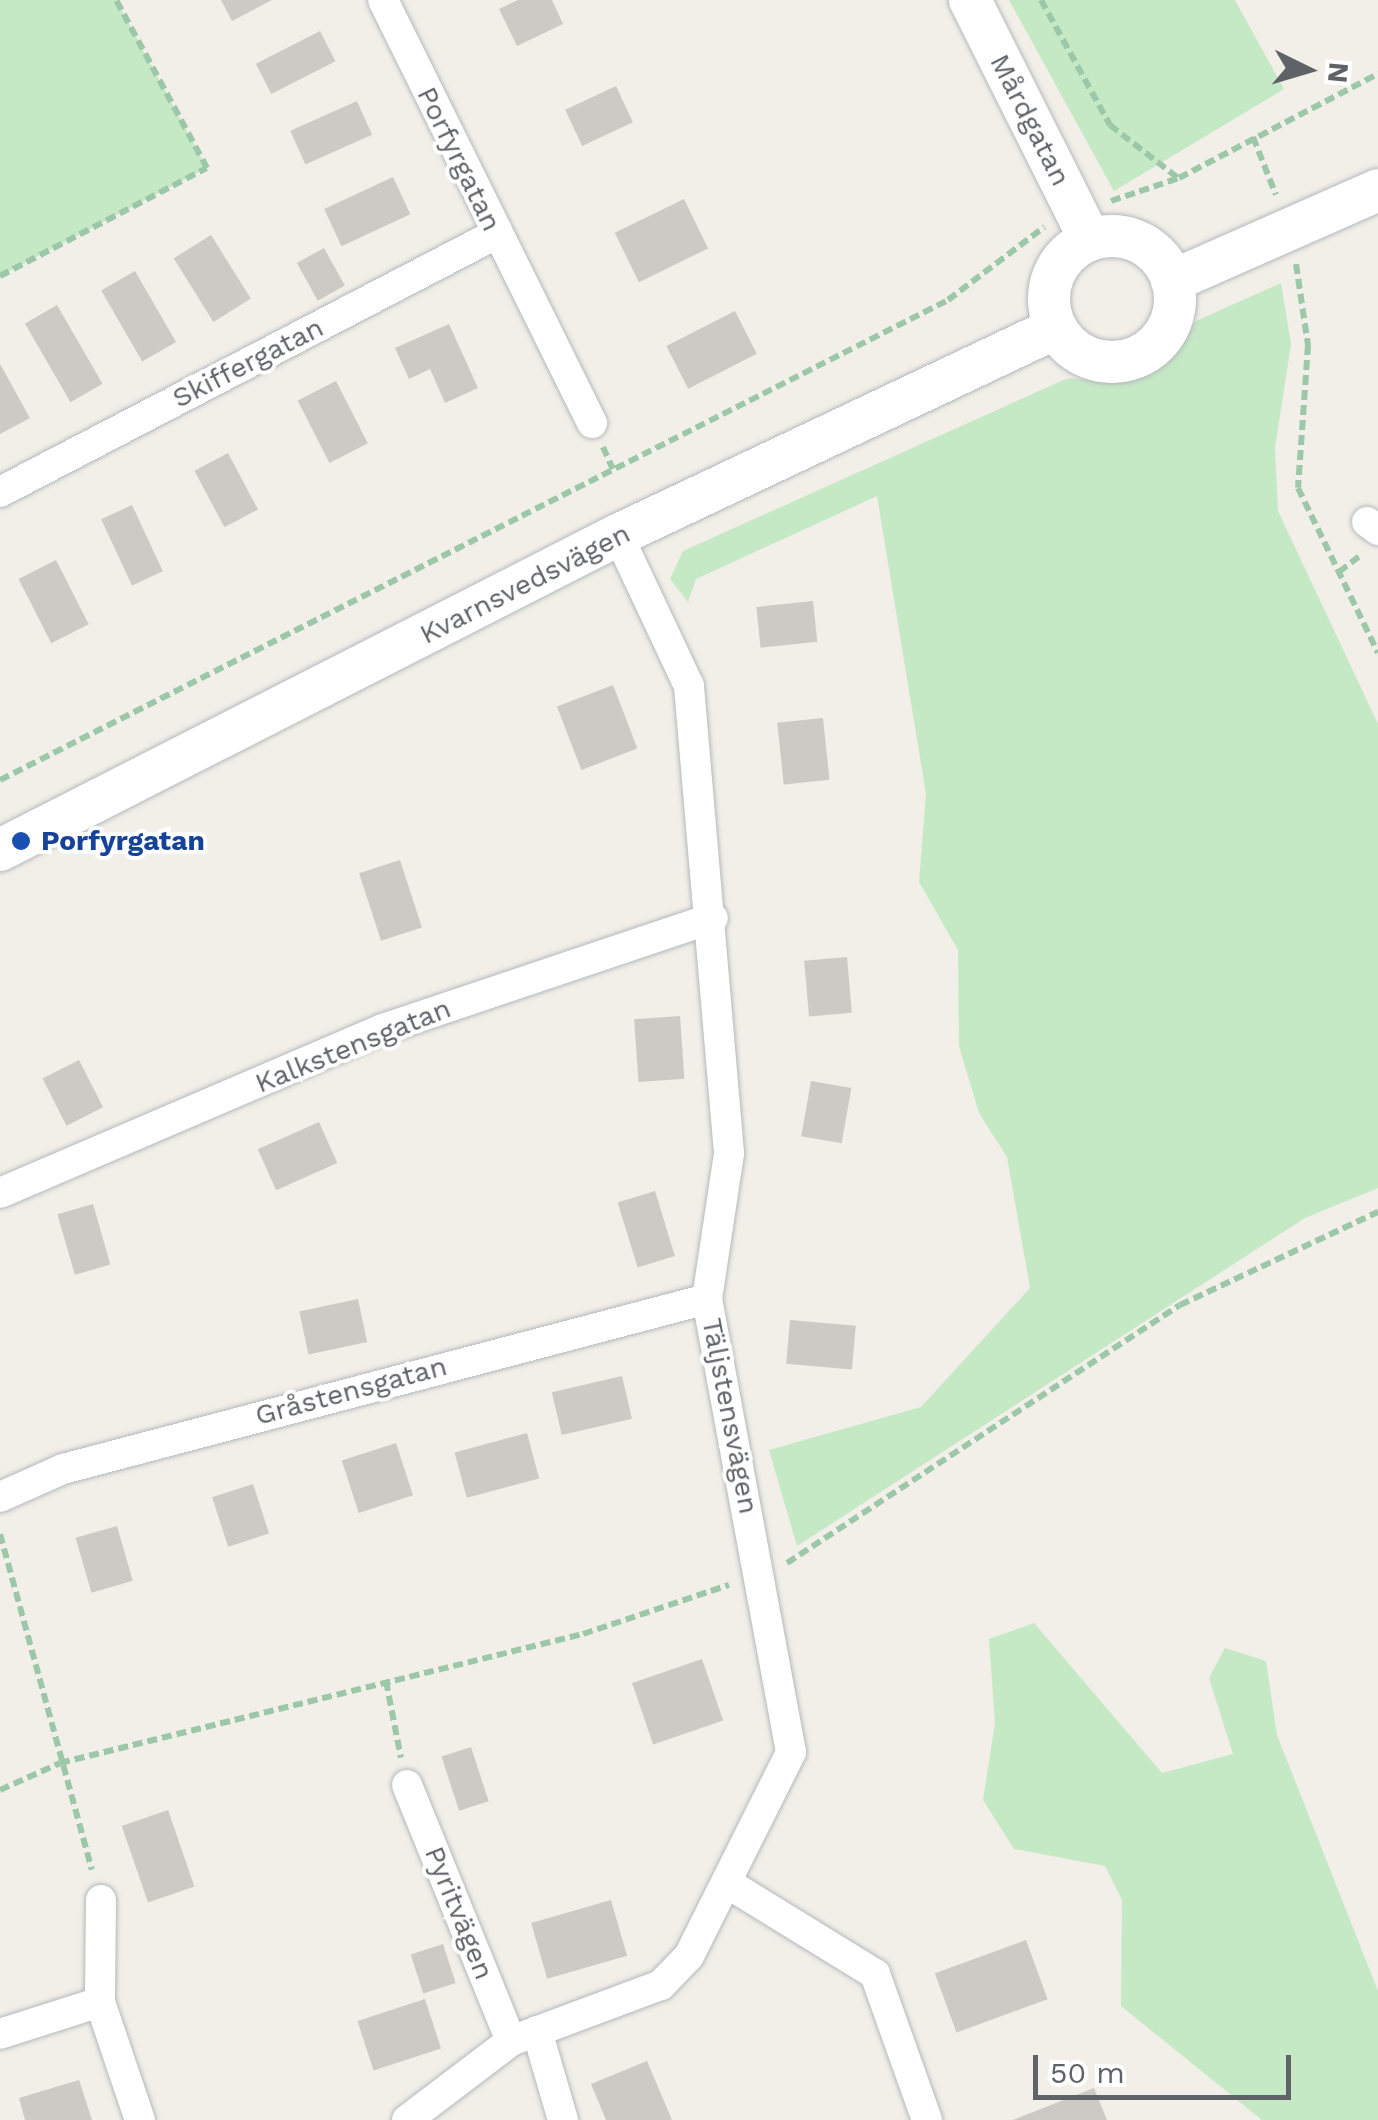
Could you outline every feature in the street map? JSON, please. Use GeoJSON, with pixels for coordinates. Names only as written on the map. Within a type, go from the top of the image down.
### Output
{"type":"FeatureCollection","features":[{"type":"Feature","properties":{"kind":"street","name":"Porfyrgatan"},"geometry":{"type":"LineString","coordinates":[[383,0],[592,423]]}},
{"type":"Feature","properties":{"kind":"street","name":"Mårdgatan"},"geometry":{"type":"LineString","coordinates":[[970,0],[1083,226]]}},
{"type":"Feature","properties":{"kind":"street"},"geometry":{"type":"LineString","coordinates":[[1172,280],[1378,190]]}},
{"type":"Feature","properties":{"kind":"street"},"geometry":{"type":"LineString","coordinates":[[1083,226],[1131,239],[1172,280],[1171,322],[1126,361],[1085,356],[1056,328],[1050,286],[1083,226]]}},
{"type":"Feature","properties":{"kind":"street","name":"Skiffergatan"},"geometry":{"type":"LineString","coordinates":[[0,492],[496,234]]}},
{"type":"Feature","properties":{"kind":"street","name":"Kvarnsvedsvägen"},"geometry":{"type":"LineString","coordinates":[[0,850],[618,536],[1056,328]]}},
{"type":"Feature","properties":{"kind":"street","name":"Täljstensvägen"},"geometry":{"type":"LineString","coordinates":[[407,2120],[524,2036],[660,1986],[688,1956],[791,1752],[707,1299],[729,1153],[713,918],[689,686],[618,536]]}},
{"type":"Feature","properties":{"kind":"street","name":"Kalkstensgatan"},"geometry":{"type":"LineString","coordinates":[[0,1193],[384,1030],[713,918]]}},
{"type":"Feature","properties":{"kind":"street","name":"Gråstensgatan"},"geometry":{"type":"LineString","coordinates":[[0,1496],[63,1469],[707,1299]]}},
{"type":"Feature","properties":{"kind":"street","name":"Pyritvägen"},"geometry":{"type":"LineString","coordinates":[[407,1785],[563,2120]]}},
{"type":"Feature","properties":{"kind":"street"},"geometry":{"type":"LineString","coordinates":[[727,1884],[874,1974],[927,2120]]}},
{"type":"Feature","properties":{"kind":"street"},"geometry":{"type":"LineString","coordinates":[[101,1900],[100,2002],[140,2120]]}},
{"type":"Feature","properties":{"kind":"street"},"geometry":{"type":"LineString","coordinates":[[0,2034],[100,2002]]}},
{"type":"Feature","properties":{"kind":"path"},"geometry":{"type":"LineString","coordinates":[[0,276],[207,168],[116,0]]}},
{"type":"Feature","properties":{"kind":"path"},"geometry":{"type":"LineString","coordinates":[[1042,0],[1110,126],[1179,178]]}},
{"type":"Feature","properties":{"kind":"path"},"geometry":{"type":"LineString","coordinates":[[0,780],[948,300],[1042,228],[1083,226],[1378,74]]}},
{"type":"Feature","properties":{"kind":"path"},"geometry":{"type":"LineString","coordinates":[[1253,137],[1291,231],[1308,344],[1298,488],[1378,653]]}},
{"type":"Feature","properties":{"kind":"path"},"geometry":{"type":"LineString","coordinates":[[0,1534],[60,1763],[101,1900]]}},
{"type":"Feature","properties":{"kind":"path"},"geometry":{"type":"LineString","coordinates":[[386,1681],[407,1785]]}},
{"type":"Feature","properties":{"kind":"path"},"geometry":{"type":"LineString","coordinates":[[0,1790],[60,1763]]}},
{"type":"Feature","properties":{"kind":"green space"},"geometry":{"type":"Polygon","coordinates":[[[0,0],[116,0],[207,168],[0,276],[0,0]]]}},
{"type":"Feature","properties":{"kind":"green space"},"geometry":{"type":"Polygon","coordinates":[[[1009,0],[1235,0],[1284,89],[1114,191],[1009,0]]]}},
{"type":"Feature","properties":{"kind":"green space"},"geometry":{"type":"Polygon","coordinates":[[[1281,283],[1291,344],[1275,448],[1278,511],[1378,724],[1378,1188],[1305,1218],[797,1546],[769,1450],[921,1407],[1030,1288],[1007,1157],[979,1113],[959,1046],[958,950],[919,882],[926,794],[877,496],[696,579],[688,602],[670,579],[683,551],[1068,378],[1115,382],[1163,363],[1196,321],[1281,283]]]}},
{"type":"Feature","properties":{"kind":"green space"},"geometry":{"type":"Polygon","coordinates":[[[1034,1623],[1162,1773],[1233,1754],[1209,1678],[1225,1648],[1266,1661],[1277,1735],[1378,1991],[1378,2120],[1262,2120],[1121,2006],[1122,1900],[1105,1866],[1014,1849],[983,1800],[995,1723],[989,1639],[1034,1623]]]}},
{"type":"Feature","properties":{"kind":"building"},"geometry":{"type":"Polygon","coordinates":[[[221,0],[272,0],[232,21],[221,0]]]}},
{"type":"Feature","properties":{"kind":"building"},"geometry":{"type":"Polygon","coordinates":[[[518,0],[552,0],[563,24],[517,46],[499,9],[518,0]]]}},
{"type":"Feature","properties":{"kind":"building"},"geometry":{"type":"Polygon","coordinates":[[[320,31],[335,61],[271,94],[256,64],[320,31]]]}},
{"type":"Feature","properties":{"kind":"building"},"geometry":{"type":"Polygon","coordinates":[[[616,86],[633,122],[582,146],[565,110],[616,86]]]}},
{"type":"Feature","properties":{"kind":"building"},"geometry":{"type":"Polygon","coordinates":[[[357,101],[372,135],[305,164],[290,131],[357,101]]]}},
{"type":"Feature","properties":{"kind":"building"},"geometry":{"type":"Polygon","coordinates":[[[393,177],[410,214],[341,246],[324,209],[393,177]]]}},
{"type":"Feature","properties":{"kind":"building"},"geometry":{"type":"Polygon","coordinates":[[[684,199],[708,248],[639,282],[615,233],[684,199]]]}},
{"type":"Feature","properties":{"kind":"building"},"geometry":{"type":"Polygon","coordinates":[[[211,235],[251,299],[213,322],[174,258],[211,235]]]}},
{"type":"Feature","properties":{"kind":"building"},"geometry":{"type":"Polygon","coordinates":[[[324,248],[345,286],[318,301],[297,263],[324,248]]]}},
{"type":"Feature","properties":{"kind":"building"},"geometry":{"type":"Polygon","coordinates":[[[135,271],[176,342],[142,362],[101,290],[135,271]]]}},
{"type":"Feature","properties":{"kind":"building"},"geometry":{"type":"Polygon","coordinates":[[[57,305],[102,384],[70,402],[25,324],[57,305]]]}},
{"type":"Feature","properties":{"kind":"building"},"geometry":{"type":"Polygon","coordinates":[[[735,311],[757,354],[688,389],[666,346],[735,311]]]}},
{"type":"Feature","properties":{"kind":"building"},"geometry":{"type":"Polygon","coordinates":[[[449,324],[478,388],[445,403],[430,369],[409,379],[395,348],[449,324]]]}},
{"type":"Feature","properties":{"kind":"building"},"geometry":{"type":"Polygon","coordinates":[[[0,364],[30,418],[0,434],[0,364]]]}},
{"type":"Feature","properties":{"kind":"building"},"geometry":{"type":"Polygon","coordinates":[[[336,381],[368,443],[329,463],[298,401],[336,381]]]}},
{"type":"Feature","properties":{"kind":"building"},"geometry":{"type":"Polygon","coordinates":[[[228,453],[258,510],[224,527],[194,471],[228,453]]]}},
{"type":"Feature","properties":{"kind":"building"},"geometry":{"type":"Polygon","coordinates":[[[132,505],[163,571],[132,586],[101,519],[132,505]]]}},
{"type":"Feature","properties":{"kind":"building"},"geometry":{"type":"Polygon","coordinates":[[[56,560],[89,624],[51,643],[19,579],[56,560]]]}},
{"type":"Feature","properties":{"kind":"building"},"geometry":{"type":"Polygon","coordinates":[[[813,601],[817,642],[761,648],[756,607],[813,601]]]}},
{"type":"Feature","properties":{"kind":"building"},"geometry":{"type":"Polygon","coordinates":[[[613,685],[637,748],[581,770],[557,707],[613,685]]]}},
{"type":"Feature","properties":{"kind":"building"},"geometry":{"type":"Polygon","coordinates":[[[823,718],[829,780],[784,784],[777,723],[823,718]]]}},
{"type":"Feature","properties":{"kind":"building"},"geometry":{"type":"Polygon","coordinates":[[[400,860],[422,928],[381,941],[359,873],[400,860]]]}},
{"type":"Feature","properties":{"kind":"building"},"geometry":{"type":"Polygon","coordinates":[[[847,957],[852,1013],[809,1017],[804,961],[847,957]]]}},
{"type":"Feature","properties":{"kind":"building"},"geometry":{"type":"Polygon","coordinates":[[[680,1016],[684,1079],[639,1082],[634,1019],[680,1016]]]}},
{"type":"Feature","properties":{"kind":"building"},"geometry":{"type":"Polygon","coordinates":[[[79,1060],[103,1107],[67,1126],[42,1079],[79,1060]]]}},
{"type":"Feature","properties":{"kind":"building"},"geometry":{"type":"Polygon","coordinates":[[[811,1081],[851,1088],[842,1143],[801,1136],[811,1081]]]}},
{"type":"Feature","properties":{"kind":"building"},"geometry":{"type":"Polygon","coordinates":[[[319,1122],[337,1163],[276,1190],[258,1149],[319,1122]]]}},
{"type":"Feature","properties":{"kind":"building"},"geometry":{"type":"Polygon","coordinates":[[[655,1191],[675,1256],[638,1267],[618,1202],[655,1191]]]}},
{"type":"Feature","properties":{"kind":"building"},"geometry":{"type":"Polygon","coordinates":[[[93,1204],[110,1265],[75,1275],[57,1214],[93,1204]]]}},
{"type":"Feature","properties":{"kind":"building"},"geometry":{"type":"Polygon","coordinates":[[[358,1299],[367,1342],[308,1355],[299,1311],[358,1299]]]}},
{"type":"Feature","properties":{"kind":"building"},"geometry":{"type":"Polygon","coordinates":[[[790,1320],[856,1326],[852,1370],[786,1364],[790,1320]]]}},
{"type":"Feature","properties":{"kind":"building"},"geometry":{"type":"Polygon","coordinates":[[[622,1376],[632,1419],[562,1435],[552,1392],[622,1376]]]}},
{"type":"Feature","properties":{"kind":"building"},"geometry":{"type":"Polygon","coordinates":[[[527,1433],[539,1478],[467,1498],[455,1452],[527,1433]]]}},
{"type":"Feature","properties":{"kind":"building"},"geometry":{"type":"Polygon","coordinates":[[[396,1443],[413,1495],[359,1513],[342,1461],[396,1443]]]}},
{"type":"Feature","properties":{"kind":"building"},"geometry":{"type":"Polygon","coordinates":[[[253,1484],[269,1533],[228,1547],[212,1497],[253,1484]]]}},
{"type":"Feature","properties":{"kind":"building"},"geometry":{"type":"Polygon","coordinates":[[[117,1526],[133,1581],[91,1593],[76,1538],[117,1526]]]}},
{"type":"Feature","properties":{"kind":"building"},"geometry":{"type":"Polygon","coordinates":[[[702,1659],[723,1720],[653,1745],[632,1683],[702,1659]]]}},
{"type":"Feature","properties":{"kind":"building"},"geometry":{"type":"Polygon","coordinates":[[[471,1747],[489,1801],[459,1811],[442,1757],[471,1747]]]}},
{"type":"Feature","properties":{"kind":"building"},"geometry":{"type":"Polygon","coordinates":[[[168,1810],[194,1887],[148,1903],[122,1826],[168,1810]]]}},
{"type":"Feature","properties":{"kind":"building"},"geometry":{"type":"Polygon","coordinates":[[[611,1900],[627,1956],[547,1979],[531,1923],[611,1900]]]}},
{"type":"Feature","properties":{"kind":"building"},"geometry":{"type":"Polygon","coordinates":[[[1026,1940],[1048,1999],[956,2032],[935,1973],[1026,1940]]]}},
{"type":"Feature","properties":{"kind":"building"},"geometry":{"type":"Polygon","coordinates":[[[443,1944],[456,1983],[423,1993],[411,1955],[443,1944]]]}},
{"type":"Feature","properties":{"kind":"building"},"geometry":{"type":"Polygon","coordinates":[[[425,1999],[441,2048],[374,2070],[357,2021],[425,1999]]]}},
{"type":"Feature","properties":{"kind":"building"},"geometry":{"type":"Polygon","coordinates":[[[647,2061],[672,2120],[606,2120],[591,2084],[647,2061]]]}},
{"type":"Feature","properties":{"kind":"building"},"geometry":{"type":"Polygon","coordinates":[[[79,2080],[92,2120],[25,2120],[19,2098],[79,2080]]]}},
{"type":"Feature","properties":{"kind":"building"},"geometry":{"type":"Polygon","coordinates":[[[1094,2088],[1107,2120],[1013,2120],[1094,2088]]]}},
{"type":"Feature","properties":{"kind":"place","name":"Porfyrgatan"},"geometry":{"type":"Point","coordinates":[21,841]}}]}
